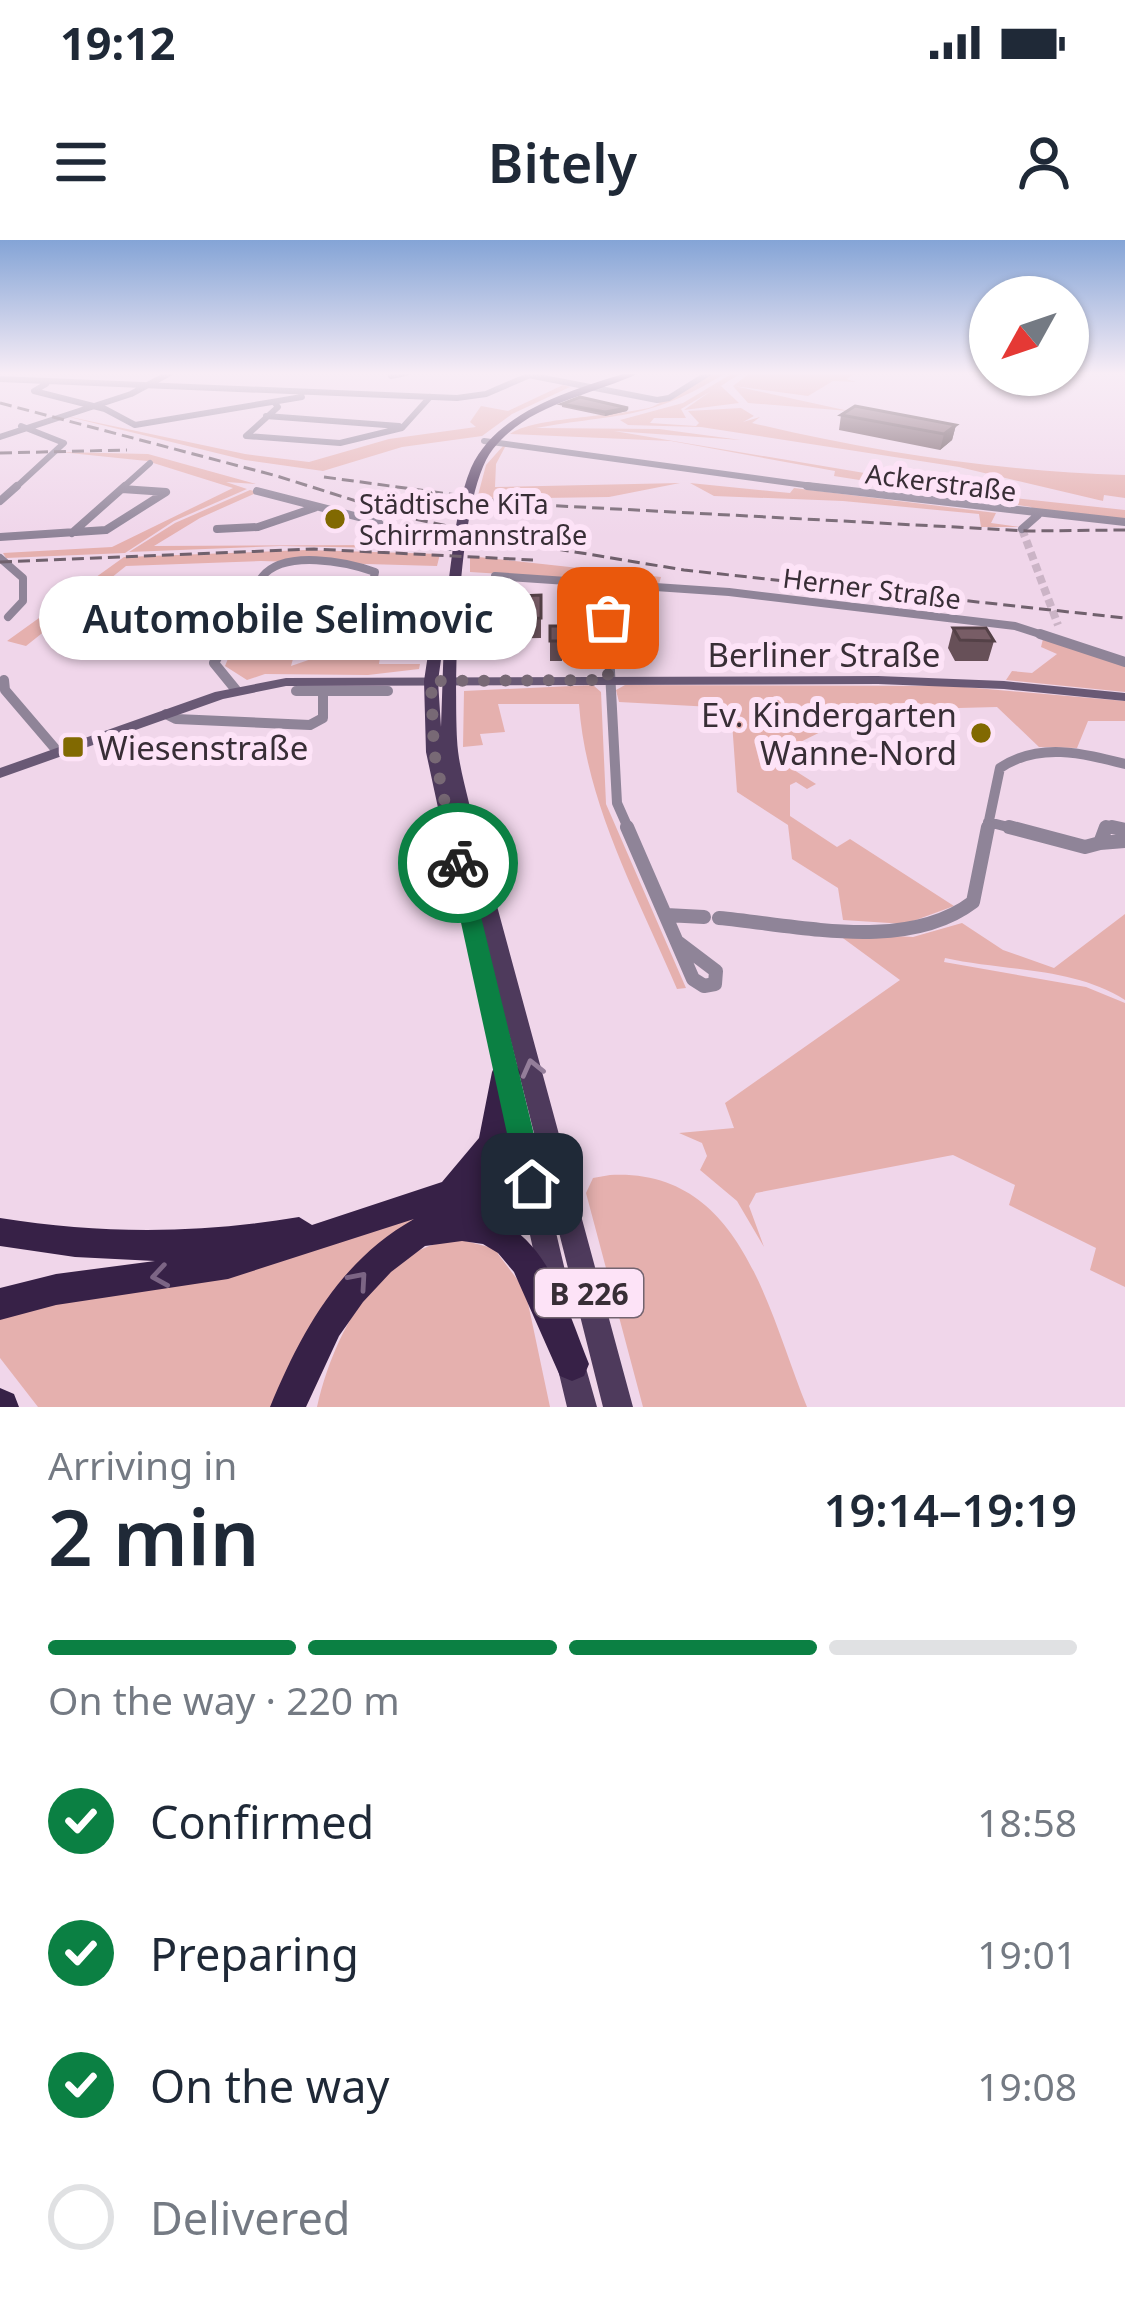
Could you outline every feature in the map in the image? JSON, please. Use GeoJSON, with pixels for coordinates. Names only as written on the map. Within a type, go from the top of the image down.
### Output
{"type":"FeatureCollection","features":[{"type":"Feature","properties":{"kind":"highway"},"geometry":{"type":"LineString","coordinates":[[444,1195],[474,1170],[493,1143],[506,1072]]}},
{"type":"Feature","properties":{"kind":"highway"},"geometry":{"type":"LineString","coordinates":[[0,1304],[35,1294],[224,1265],[444,1195],[544,1173]]}},
{"type":"Feature","properties":{"kind":"highway"},"geometry":{"type":"LineString","coordinates":[[288,1407],[327,1325],[370,1265],[436,1219],[544,1173]]}},
{"type":"Feature","properties":{"kind":"highway"},"geometry":{"type":"LineString","coordinates":[[0,1232],[83,1245],[177,1247],[229,1245],[353,1225]]}},
{"type":"Feature","properties":{"kind":"highway"},"geometry":{"type":"LineString","coordinates":[[400,1243],[462,1226],[485,1229],[513,1244],[530,1264],[572,1364]]}},
{"type":"Feature","properties":{"kind":"highway"},"geometry":{"type":"LineString","coordinates":[[305,1407],[327,1325]]}},
{"type":"Feature","properties":{"kind":"main road"},"geometry":{"type":"LineString","coordinates":[[497,434],[510,427]]}},
{"type":"Feature","properties":{"kind":"main road","name":"B 226"},"geometry":{"type":"LineString","coordinates":[[497,434],[463,477],[451,547],[434,752],[506,1072],[544,1173],[618,1407]]}},
{"type":"Feature","properties":{"kind":"main road","name":"B 226"},"geometry":{"type":"LineString","coordinates":[[497,434],[479,460],[469,493],[440,681],[459,796],[544,1173],[582,1407]]}},
{"type":"Feature","properties":{"kind":"main road","name":"Berliner Straße"},"geometry":{"type":"LineString","coordinates":[[0,772],[236,690],[286,682],[955,682],[1125,697]]}},
{"type":"Feature","properties":{"kind":"street"},"geometry":{"type":"LineString","coordinates":[[0,501],[64,443],[26,427]]}},
{"type":"Feature","properties":{"kind":"street"},"geometry":{"type":"LineString","coordinates":[[255,427],[246,436],[335,444],[400,427]]}},
{"type":"Feature","properties":{"kind":"street","name":"Ackerstraße"},"geometry":{"type":"LineString","coordinates":[[497,434],[679,471],[1125,522]]}},
{"type":"Feature","properties":{"kind":"street"},"geometry":{"type":"LineString","coordinates":[[72,532],[150,464]]}},
{"type":"Feature","properties":{"kind":"street"},"geometry":{"type":"LineString","coordinates":[[0,537],[110,529],[166,492],[122,489]]}},
{"type":"Feature","properties":{"kind":"street"},"geometry":{"type":"LineString","coordinates":[[257,491],[380,523],[397,541],[451,547]]}},
{"type":"Feature","properties":{"kind":"street"},"geometry":{"type":"LineString","coordinates":[[217,530],[258,526],[317,507]]}},
{"type":"Feature","properties":{"kind":"street"},"geometry":{"type":"LineString","coordinates":[[1022,529],[1037,515]]}},
{"type":"Feature","properties":{"kind":"street"},"geometry":{"type":"LineString","coordinates":[[0,558],[23,578],[23,601],[8,617]]}},
{"type":"Feature","properties":{"kind":"street"},"geometry":{"type":"LineString","coordinates":[[236,690],[218,673],[214,662],[264,573],[273,566],[312,564],[375,572],[362,638],[350,653]]}},
{"type":"Feature","properties":{"kind":"street","name":"Herner Straße"},"geometry":{"type":"LineString","coordinates":[[495,576],[729,592],[998,624],[1125,662]]}},
{"type":"Feature","properties":{"kind":"street"},"geometry":{"type":"LineString","coordinates":[[608,583],[608,680],[617,803],[679,943]]}},
{"type":"Feature","properties":{"kind":"street"},"geometry":{"type":"LineString","coordinates":[[362,638],[416,625]]}},
{"type":"Feature","properties":{"kind":"street"},"geometry":{"type":"LineString","coordinates":[[1050,636],[1058,625]]}},
{"type":"Feature","properties":{"kind":"street"},"geometry":{"type":"LineString","coordinates":[[4,680],[5,690],[58,752]]}},
{"type":"Feature","properties":{"kind":"street"},"geometry":{"type":"LineString","coordinates":[[296,692],[388,692]]}},
{"type":"Feature","properties":{"kind":"street"},"geometry":{"type":"LineString","coordinates":[[166,714],[176,719],[310,725],[323,718],[323,692]]}},
{"type":"Feature","properties":{"kind":"street"},"geometry":{"type":"LineString","coordinates":[[666,915],[901,931],[943,924],[973,902],[1000,768],[1012,758],[1063,751],[1125,764]]}},
{"type":"Feature","properties":{"kind":"street"},"geometry":{"type":"LineString","coordinates":[[988,822],[1085,847],[1125,841]]}},
{"type":"Feature","properties":{"kind":"street"},"geometry":{"type":"LineString","coordinates":[[1100,843],[1106,826],[1125,830]]}},
{"type":"Feature","properties":{"kind":"shaded area"},"geometry":{"type":"Polygon","coordinates":[[[112,427],[309,462],[389,439],[494,427],[482,436],[402,447],[323,471],[245,460],[112,427]]]}},
{"type":"Feature","properties":{"kind":"shaded area"},"geometry":{"type":"Polygon","coordinates":[[[704,427],[772,427],[983,464],[1125,475],[1125,498],[1104,495],[1103,501],[959,467],[704,427]]]}},
{"type":"Feature","properties":{"kind":"shaded area"},"geometry":{"type":"Polygon","coordinates":[[[521,428],[659,429],[741,440],[614,431],[1013,498],[1125,510],[1125,520],[1034,512],[1031,507],[834,476],[835,471],[671,441],[510,434],[521,428]]]}},
{"type":"Feature","properties":{"kind":"shaded area"},"geometry":{"type":"Polygon","coordinates":[[[503,446],[512,447],[505,447],[496,464],[495,487],[680,483],[609,497],[477,499],[486,465],[503,446]]]}},
{"type":"Feature","properties":{"kind":"shaded area"},"geometry":{"type":"Polygon","coordinates":[[[60,452],[148,454],[256,484],[226,482],[247,489],[174,521],[125,553],[6,558],[3,553],[112,547],[233,488],[147,461],[60,452]]]}},
{"type":"Feature","properties":{"kind":"shaded area"},"geometry":{"type":"Polygon","coordinates":[[[690,483],[790,493],[794,488],[996,513],[991,523],[1020,527],[981,527],[979,514],[843,501],[714,496],[690,483]]]}},
{"type":"Feature","properties":{"kind":"shaded area"},"geometry":{"type":"Polygon","coordinates":[[[250,490],[258,492],[200,518],[154,546],[382,545],[388,539],[435,549],[280,546],[129,552],[175,523],[250,490]]]}},
{"type":"Feature","properties":{"kind":"shaded area"},"geometry":{"type":"Polygon","coordinates":[[[306,550],[440,554],[437,566],[261,561],[126,566],[26,646],[7,641],[124,557],[306,550]]]}},
{"type":"Feature","properties":{"kind":"shaded area"},"geometry":{"type":"Polygon","coordinates":[[[470,556],[661,577],[659,584],[470,572],[470,556]]]}},
{"type":"Feature","properties":{"kind":"shaded area"},"geometry":{"type":"Polygon","coordinates":[[[386,638],[367,647],[380,657],[379,664],[420,664],[419,669],[368,675],[265,674],[247,680],[225,666],[234,644],[241,642],[298,641],[291,666],[355,644],[339,654],[356,658],[363,654],[366,641],[386,638]]]}},
{"type":"Feature","properties":{"kind":"shaded area"},"geometry":{"type":"Polygon","coordinates":[[[1043,639],[1125,665],[1125,692],[1006,680],[1012,671],[1032,673],[1057,654],[1041,647],[1043,639]]]}},
{"type":"Feature","properties":{"kind":"shaded area"},"geometry":{"type":"Polygon","coordinates":[[[593,685],[601,692],[606,804],[686,988],[677,989],[616,850],[592,778],[579,704],[498,704],[505,732],[480,734],[483,745],[463,747],[464,691],[593,685]]]}},
{"type":"Feature","properties":{"kind":"shaded area"},"geometry":{"type":"Polygon","coordinates":[[[625,685],[953,686],[1125,701],[1125,721],[1088,721],[1077,748],[1039,747],[997,707],[920,709],[881,722],[861,712],[772,756],[816,784],[807,789],[796,782],[790,785],[790,816],[837,847],[850,839],[954,906],[905,924],[843,920],[838,888],[792,859],[788,825],[737,792],[731,708],[619,702],[616,690],[625,685]]]}},
{"type":"Feature","properties":{"kind":"shaded area"},"geometry":{"type":"Polygon","coordinates":[[[1125,914],[1125,1000],[1061,976],[945,958],[944,962],[1086,987],[1125,1003],[1125,1287],[1090,1270],[1096,1248],[1009,1205],[1015,1185],[953,1155],[756,1193],[749,1206],[764,1247],[737,1201],[700,1170],[707,1156],[702,1143],[679,1133],[734,1128],[725,1103],[900,980],[836,933],[913,937],[962,923],[1003,950],[1054,968],[1125,914]]]}},
{"type":"Feature","properties":{"kind":"shaded area"},"geometry":{"type":"Polygon","coordinates":[[[593,1178],[655,1179],[691,1195],[720,1219],[762,1289],[807,1407],[643,1407],[586,1193],[593,1178]]]}},
{"type":"Feature","properties":{"kind":"shaded area"},"geometry":{"type":"Polygon","coordinates":[[[503,1180],[422,1218],[281,1407],[38,1407],[0,1358],[0,1309],[503,1180]]]}},
{"type":"Feature","properties":{"kind":"shaded area"},"geometry":{"type":"Polygon","coordinates":[[[458,1239],[500,1250],[498,1254],[520,1283],[550,1407],[317,1407],[347,1325],[382,1277],[429,1246],[458,1239]]]}},
{"type":"Feature","properties":{"kind":"building"},"geometry":{"type":"Polygon","coordinates":[[[909,427],[953,427],[944,434],[909,427]]]}},
{"type":"Feature","properties":{"kind":"building"},"geometry":{"type":"Polygon","coordinates":[[[489,587],[519,587],[518,596],[541,595],[541,618],[473,619],[474,610],[487,608],[489,587]]]}},
{"type":"Feature","properties":{"kind":"building"},"geometry":{"type":"Polygon","coordinates":[[[550,626],[562,626],[562,641],[550,641],[550,626]]]}},
{"type":"Feature","properties":{"kind":"building"},"geometry":{"type":"Polygon","coordinates":[[[953,628],[986,628],[994,641],[960,640],[953,628]]]}},
{"type":"Feature","properties":{"kind":"tunnel"},"geometry":{"type":"LineString","coordinates":[[1022,529],[1058,625]]}},
{"type":"Feature","properties":{"kind":"railway"},"geometry":{"type":"LineString","coordinates":[[93,427],[277,476],[410,518],[545,547],[684,570],[1125,618]]}},
{"type":"Feature","properties":{"kind":"railway"},"geometry":{"type":"LineString","coordinates":[[0,453],[127,450]]}},
{"type":"Feature","properties":{"kind":"railway"},"geometry":{"type":"LineString","coordinates":[[324,477],[523,504],[1029,531],[1125,530]]}},
{"type":"Feature","properties":{"kind":"railway"},"geometry":{"type":"LineString","coordinates":[[0,562],[314,549],[533,560]]}},
{"type":"Feature","properties":{"kind":"way so far"},"geometry":{"type":"LineString","coordinates":[[458,863],[434,752],[431,681],[608,680],[608,618]]}},
{"type":"Feature","properties":{"kind":"place","name":"Städtische KiTa Schirrmannstraße"},"geometry":{"type":"Point","coordinates":[335,519]}},
{"type":"Feature","properties":{"kind":"place","name":"Automobile Selimovic"},"geometry":{"type":"Point","coordinates":[608,618]}},
{"type":"Feature","properties":{"kind":"place","name":"Ev. Kindergarten Wanne-Nord"},"geometry":{"type":"Point","coordinates":[981,733]}},
{"type":"Feature","properties":{"kind":"place","name":"Wiesenstraße"},"geometry":{"type":"Point","coordinates":[73,747]}},
{"type":"Feature","properties":{"kind":"route"},"geometry":{"type":"LineString","coordinates":[[458,863],[532,1184]]}}]}
